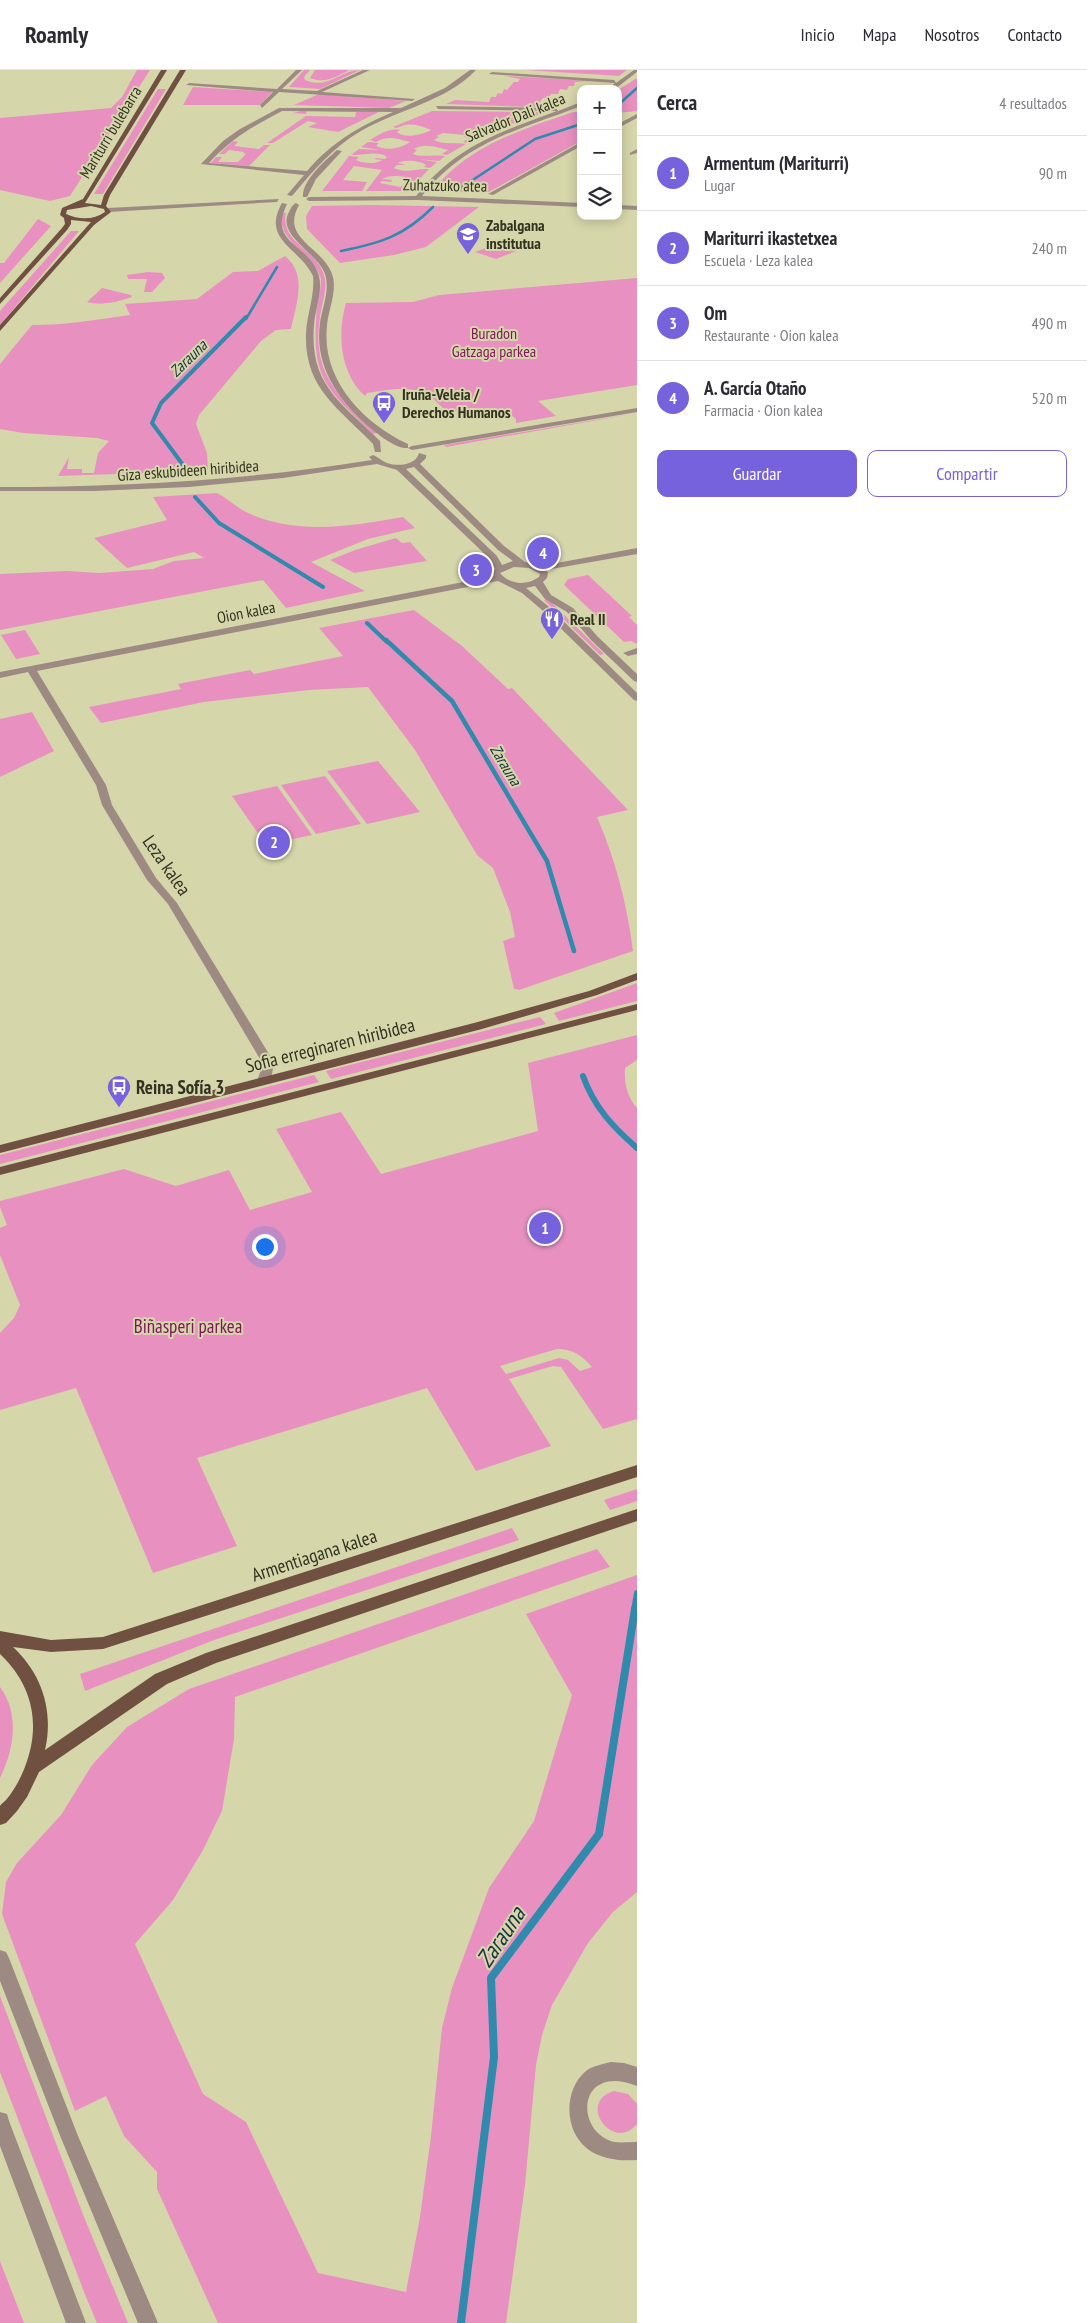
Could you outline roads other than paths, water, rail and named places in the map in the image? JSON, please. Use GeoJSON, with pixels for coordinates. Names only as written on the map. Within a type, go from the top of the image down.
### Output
{"type":"FeatureCollection","features":[{"type":"Feature","properties":{"kind":"main road","name":"Mariturri bulebarra"},"geometry":{"type":"LineString","coordinates":[[67,217],[62,215],[64,209],[85,200],[164,70]]}},
{"type":"Feature","properties":{"kind":"main road","name":"Mariturri bulebarra"},"geometry":{"type":"LineString","coordinates":[[106,209],[107,196],[183,70]]}},
{"type":"Feature","properties":{"kind":"main road"},"geometry":{"type":"LineString","coordinates":[[0,329],[92,224],[105,215],[106,209],[91,204],[77,205]]}},
{"type":"Feature","properties":{"kind":"main road"},"geometry":{"type":"LineString","coordinates":[[0,302],[59,237],[68,224],[67,217],[82,220],[99,218]]}},
{"type":"Feature","properties":{"kind":"main road","name":"Sofia erreginaren hiribidea"},"geometry":{"type":"LineString","coordinates":[[0,1149],[514,1016],[593,993],[637,976]]}},
{"type":"Feature","properties":{"kind":"main road","name":"Sofia erreginaren hiribidea"},"geometry":{"type":"LineString","coordinates":[[0,1171],[637,1007]]}},
{"type":"Feature","properties":{"kind":"main road","name":"Armentiagana kalea"},"geometry":{"type":"LineString","coordinates":[[0,1638],[31,1645],[71,1648],[103,1643],[637,1471]]}},
{"type":"Feature","properties":{"kind":"main road"},"geometry":{"type":"LineString","coordinates":[[34,1767],[160,1679],[211,1658],[637,1515]]}},
{"type":"Feature","properties":{"kind":"main road"},"geometry":{"type":"LineString","coordinates":[[0,1645],[17,1658],[35,1690],[42,1727],[34,1767],[21,1792],[0,1818]]}},
{"type":"Feature","properties":{"kind":"street"},"geometry":{"type":"LineString","coordinates":[[262,106],[280,91],[299,70]]}},
{"type":"Feature","properties":{"kind":"street"},"geometry":{"type":"LineString","coordinates":[[299,100],[367,70]]}},
{"type":"Feature","properties":{"kind":"street"},"geometry":{"type":"LineString","coordinates":[[106,209],[277,200],[280,197],[290,195],[318,159],[343,139],[445,89],[472,70]]}},
{"type":"Feature","properties":{"kind":"street"},"geometry":{"type":"LineString","coordinates":[[505,70],[621,77]]}},
{"type":"Feature","properties":{"kind":"street"},"geometry":{"type":"LineString","coordinates":[[616,85],[637,70]]}},
{"type":"Feature","properties":{"kind":"street"},"geometry":{"type":"LineString","coordinates":[[277,200],[284,204],[296,205],[307,202],[306,191],[320,171],[346,146],[383,123],[443,98],[469,82],[482,71]]}},
{"type":"Feature","properties":{"kind":"street"},"geometry":{"type":"LineString","coordinates":[[492,74],[614,82]]}},
{"type":"Feature","properties":{"kind":"street"},"geometry":{"type":"LineString","coordinates":[[189,85],[412,100]]}},
{"type":"Feature","properties":{"kind":"street"},"geometry":{"type":"LineString","coordinates":[[285,107],[292,103]]}},
{"type":"Feature","properties":{"kind":"street","name":"Salvador Dali kalea"},"geometry":{"type":"LineString","coordinates":[[418,198],[435,175],[471,148],[512,129],[577,105]]}},
{"type":"Feature","properties":{"kind":"street"},"geometry":{"type":"LineString","coordinates":[[438,107],[556,110]]}},
{"type":"Feature","properties":{"kind":"street"},"geometry":{"type":"LineString","coordinates":[[307,172],[204,164],[225,142],[281,108],[401,110]]}},
{"type":"Feature","properties":{"kind":"street"},"geometry":{"type":"LineString","coordinates":[[572,111],[577,111]]}},
{"type":"Feature","properties":{"kind":"street"},"geometry":{"type":"LineString","coordinates":[[624,114],[637,115]]}},
{"type":"Feature","properties":{"kind":"street"},"geometry":{"type":"LineString","coordinates":[[622,124],[637,115]]}},
{"type":"Feature","properties":{"kind":"street"},"geometry":{"type":"LineString","coordinates":[[491,194],[577,146]]}},
{"type":"Feature","properties":{"kind":"street","name":"Zuhatzuko atea"},"geometry":{"type":"LineString","coordinates":[[290,195],[307,198],[418,198],[577,205]]}},
{"type":"Feature","properties":{"kind":"street"},"geometry":{"type":"LineString","coordinates":[[284,204],[279,212],[276,226],[281,236],[307,260],[316,277],[310,345],[311,360],[317,378],[326,393],[376,443],[376,456]]}},
{"type":"Feature","properties":{"kind":"street"},"geometry":{"type":"LineString","coordinates":[[296,205],[290,217],[290,226],[302,242],[315,254],[329,274],[330,283],[325,307],[323,345],[327,366],[333,380],[349,401],[384,436],[422,455],[637,417]]}},
{"type":"Feature","properties":{"kind":"street"},"geometry":{"type":"LineString","coordinates":[[622,207],[636,207]]}},
{"type":"Feature","properties":{"kind":"street"},"geometry":{"type":"LineString","coordinates":[[376,456],[386,447],[409,447],[637,410]]}},
{"type":"Feature","properties":{"kind":"street"},"geometry":{"type":"LineString","coordinates":[[399,467],[416,464],[420,461],[422,455]]}},
{"type":"Feature","properties":{"kind":"street"},"geometry":{"type":"LineString","coordinates":[[376,456],[399,467],[494,558],[499,574],[526,592],[545,608],[637,698]]}},
{"type":"Feature","properties":{"kind":"street","name":"Giza eskubideen hiribidea"},"geometry":{"type":"LineString","coordinates":[[0,482],[101,483],[210,477],[376,456]]}},
{"type":"Feature","properties":{"kind":"street","name":"Giza eskubideen hiribidea"},"geometry":{"type":"LineString","coordinates":[[0,489],[96,490],[213,483],[300,474],[376,456]]}},
{"type":"Feature","properties":{"kind":"street"},"geometry":{"type":"LineString","coordinates":[[416,464],[501,548],[522,564],[540,569],[637,551]]}},
{"type":"Feature","properties":{"kind":"street","name":"Oion kalea"},"geometry":{"type":"LineString","coordinates":[[0,675],[499,574],[505,566],[522,564]]}},
{"type":"Feature","properties":{"kind":"street"},"geometry":{"type":"LineString","coordinates":[[512,584],[539,582],[543,578],[544,573],[540,569]]}},
{"type":"Feature","properties":{"kind":"street"},"geometry":{"type":"LineString","coordinates":[[539,582],[540,587],[548,597],[570,610],[594,638],[637,679]]}},
{"type":"Feature","properties":{"kind":"street","name":"Leza kalea"},"geometry":{"type":"LineString","coordinates":[[31,669],[101,785],[107,805],[152,880],[172,903],[266,1059],[268,1067],[263,1082]]}},
{"type":"Feature","properties":{"kind":"street"},"geometry":{"type":"LineString","coordinates":[[0,1958],[70,2138],[148,2323]]}},
{"type":"Feature","properties":{"kind":"street"},"geometry":{"type":"LineString","coordinates":[[637,2077],[620,2070],[606,2071],[594,2077],[584,2086],[578,2098],[578,2113],[581,2125],[588,2137],[599,2146],[611,2152],[625,2154],[637,2151]]}},
{"type":"Feature","properties":{"kind":"street"},"geometry":{"type":"LineString","coordinates":[[0,2120],[76,2323]]}},
{"type":"Feature","properties":{"kind":"waterway","name":"Zarauna"},"geometry":{"type":"LineString","coordinates":[[622,101],[637,88]]}},
{"type":"Feature","properties":{"kind":"waterway","name":"Zarauna"},"geometry":{"type":"LineString","coordinates":[[459,189],[535,139],[577,125]]}},
{"type":"Feature","properties":{"kind":"waterway","name":"Zarauna"},"geometry":{"type":"LineString","coordinates":[[341,251],[368,245],[402,232],[433,207]]}},
{"type":"Feature","properties":{"kind":"waterway","name":"Zarauna"},"geometry":{"type":"LineString","coordinates":[[246,319],[277,267]]}},
{"type":"Feature","properties":{"kind":"waterway","name":"Zarauna"},"geometry":{"type":"LineString","coordinates":[[186,469],[152,423],[161,403],[246,317]]}},
{"type":"Feature","properties":{"kind":"waterway","name":"Zarauna"},"geometry":{"type":"LineString","coordinates":[[195,497],[219,523],[323,587]]}},
{"type":"Feature","properties":{"kind":"waterway","name":"Zarauna"},"geometry":{"type":"LineString","coordinates":[[367,623],[387,642]]}},
{"type":"Feature","properties":{"kind":"waterway","name":"Zarauna"},"geometry":{"type":"LineString","coordinates":[[386,640],[452,701],[547,861],[574,951]]}},
{"type":"Feature","properties":{"kind":"waterway","name":"Zarauna"},"geometry":{"type":"LineString","coordinates":[[583,1076],[587,1087],[605,1116],[637,1148]]}},
{"type":"Feature","properties":{"kind":"waterway","name":"Zarauna"},"geometry":{"type":"LineString","coordinates":[[634,1610],[637,1593]]}},
{"type":"Feature","properties":{"kind":"waterway","name":"Zarauna"},"geometry":{"type":"LineString","coordinates":[[461,2323],[494,2057],[491,1978],[599,1834],[635,1609]]}},
{"type":"Feature","properties":{"kind":"place","name":"Zabalgana institutua"},"geometry":{"type":"Point","coordinates":[468,255]}},
{"type":"Feature","properties":{"kind":"place","name":"Iruña-Veleia / Derechos Humanos"},"geometry":{"type":"Point","coordinates":[384,424]}},
{"type":"Feature","properties":{"kind":"place","name":"A. García Otaño"},"geometry":{"type":"Point","coordinates":[543,553]}},
{"type":"Feature","properties":{"kind":"place","name":"Om"},"geometry":{"type":"Point","coordinates":[476,570]}},
{"type":"Feature","properties":{"kind":"place","name":"Real II"},"geometry":{"type":"Point","coordinates":[552,640]}},
{"type":"Feature","properties":{"kind":"place","name":"Mariturri ikastetxea"},"geometry":{"type":"Point","coordinates":[274,842]}},
{"type":"Feature","properties":{"kind":"place","name":"Reina Sofía 3"},"geometry":{"type":"Point","coordinates":[119,1108]}},
{"type":"Feature","properties":{"kind":"place","name":"Armentum (Mariturri)"},"geometry":{"type":"Point","coordinates":[545,1228]}},
{"type":"Feature","properties":{"kind":"park label","name":"Buradon Gatzaga parkea"},"geometry":{"type":"Point","coordinates":[494,342]}},
{"type":"Feature","properties":{"kind":"park label","name":"Biñasperi parkea"},"geometry":{"type":"Point","coordinates":[188,1326]}}]}
